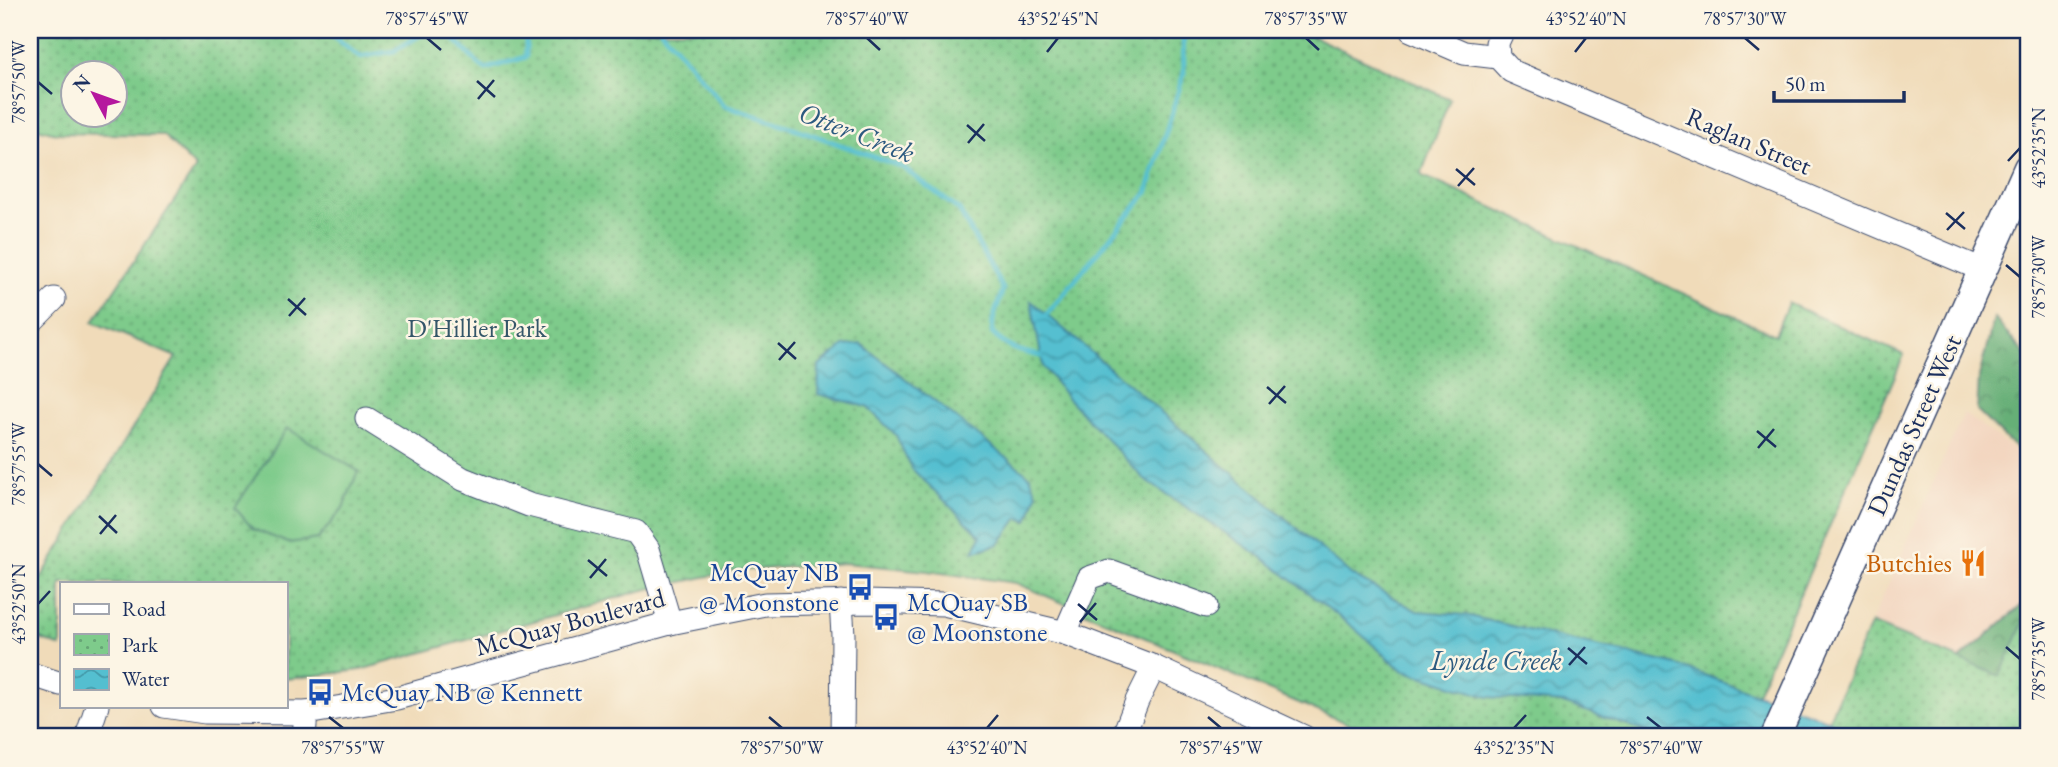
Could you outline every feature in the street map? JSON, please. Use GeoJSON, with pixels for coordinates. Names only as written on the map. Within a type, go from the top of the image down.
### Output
{"type":"FeatureCollection","features":[{"type":"Feature","properties":{"kind":"main road","name":"Dundas Street West"},"geometry":{"type":"LineString","coordinates":[[1779,729],[2028,168]]}},
{"type":"Feature","properties":{"kind":"street"},"geometry":{"type":"LineString","coordinates":[[1411,30],[1464,53],[1498,57],[1497,43],[1503,30]]}},
{"type":"Feature","properties":{"kind":"street","name":"Raglan Street"},"geometry":{"type":"LineString","coordinates":[[1498,57],[1511,71],[1983,270]]}},
{"type":"Feature","properties":{"kind":"street"},"geometry":{"type":"LineString","coordinates":[[30,323],[54,299]]}},
{"type":"Feature","properties":{"kind":"street"},"geometry":{"type":"LineString","coordinates":[[367,419],[463,479],[529,505],[636,532],[648,549],[670,623]]}},
{"type":"Feature","properties":{"kind":"street"},"geometry":{"type":"LineString","coordinates":[[1065,633],[1089,578],[1109,571],[1206,607]]}},
{"type":"Feature","properties":{"kind":"street"},"geometry":{"type":"LineString","coordinates":[[841,602],[842,737]]}},
{"type":"Feature","properties":{"kind":"street","name":"McQuay Boulevard"},"geometry":{"type":"LineString","coordinates":[[178,708],[205,712],[306,713],[397,698],[670,623],[765,604],[944,604],[1065,633],[1154,667],[1303,737]]}},
{"type":"Feature","properties":{"kind":"street"},"geometry":{"type":"LineString","coordinates":[[1122,737],[1154,667]]}},
{"type":"Feature","properties":{"kind":"street"},"geometry":{"type":"LineString","coordinates":[[30,674],[60,684]]}},
{"type":"Feature","properties":{"kind":"street"},"geometry":{"type":"LineString","coordinates":[[87,737],[96,708]]}},
{"type":"Feature","properties":{"kind":"street"},"geometry":{"type":"LineString","coordinates":[[304,737],[306,713]]}},
{"type":"Feature","properties":{"kind":"shaded area"},"geometry":{"type":"Polygon","coordinates":[[[1964,413],[2028,460],[2028,612],[2000,676],[1871,623],[1964,413]]]}},
{"type":"Feature","properties":{"kind":"green space","name":"D'Hillier Park"},"geometry":{"type":"Polygon","coordinates":[[[30,30],[1299,30],[1450,99],[1421,175],[1775,335],[1788,303],[1904,355],[1738,737],[1379,737],[1016,583],[845,563],[732,571],[644,590],[360,670],[287,679],[287,582],[60,582],[60,647],[30,635],[30,596],[176,357],[93,322],[196,168],[163,135],[56,133],[30,126],[30,30]]]}},
{"type":"Feature","properties":{"kind":"green space"},"geometry":{"type":"Polygon","coordinates":[[[1994,318],[2028,358],[2028,460],[1977,411],[1979,377],[1994,318]]]}},
{"type":"Feature","properties":{"kind":"green space"},"geometry":{"type":"Polygon","coordinates":[[[287,428],[358,471],[343,508],[318,539],[288,543],[253,529],[235,508],[287,428]]]}},
{"type":"Feature","properties":{"kind":"green space"},"geometry":{"type":"Polygon","coordinates":[[[2028,600],[2028,737],[1904,737],[1959,660],[2028,600]]]}},
{"type":"Feature","properties":{"kind":"green space"},"geometry":{"type":"Polygon","coordinates":[[[2028,612],[2028,737],[1821,737],[1871,623],[2000,676],[2028,612]]]}},
{"type":"Feature","properties":{"kind":"water","name":"Lynde Creek"},"geometry":{"type":"Polygon","coordinates":[[[1031,301],[1353,576],[1417,611],[1465,615],[1677,665],[1863,733],[1884,737],[1659,737],[1563,703],[1488,697],[1402,670],[1355,629],[1263,558],[1145,480],[1066,396],[1043,366],[1031,301]]]}},
{"type":"Feature","properties":{"kind":"water"},"geometry":{"type":"Polygon","coordinates":[[[861,344],[1030,476],[1037,494],[1028,521],[1018,518],[999,544],[973,552],[981,536],[911,468],[896,435],[867,407],[818,394],[819,366],[844,346],[861,344]]]}},
{"type":"Feature","properties":{"kind":"waterway","name":"Otter Creek"},"geometry":{"type":"LineString","coordinates":[[326,30],[359,57],[394,51],[429,30]]}},
{"type":"Feature","properties":{"kind":"waterway","name":"Otter Creek"},"geometry":{"type":"LineString","coordinates":[[441,30],[454,38],[486,69],[526,57],[526,30]]}},
{"type":"Feature","properties":{"kind":"waterway","name":"Otter Creek"},"geometry":{"type":"LineString","coordinates":[[661,30],[725,106],[902,167],[959,210],[1003,289],[993,320],[992,333],[1014,349],[1041,356]]}},
{"type":"Feature","properties":{"kind":"waterway","name":"Lynde Creek"},"geometry":{"type":"LineString","coordinates":[[1047,314],[1147,193],[1184,73],[1183,30]]}},
{"type":"Feature","properties":{"kind":"place","name":"Butchies"},"geometry":{"type":"Point","coordinates":[1973,563]}},
{"type":"Feature","properties":{"kind":"place","name":"McQuay NB @ Moonstone"},"geometry":{"type":"Point","coordinates":[860,587]}},
{"type":"Feature","properties":{"kind":"place","name":"McQuay SB @ Moonstone"},"geometry":{"type":"Point","coordinates":[886,617]}},
{"type":"Feature","properties":{"kind":"place","name":"McQuay NB @ Kennett"},"geometry":{"type":"Point","coordinates":[320,692]}}]}
